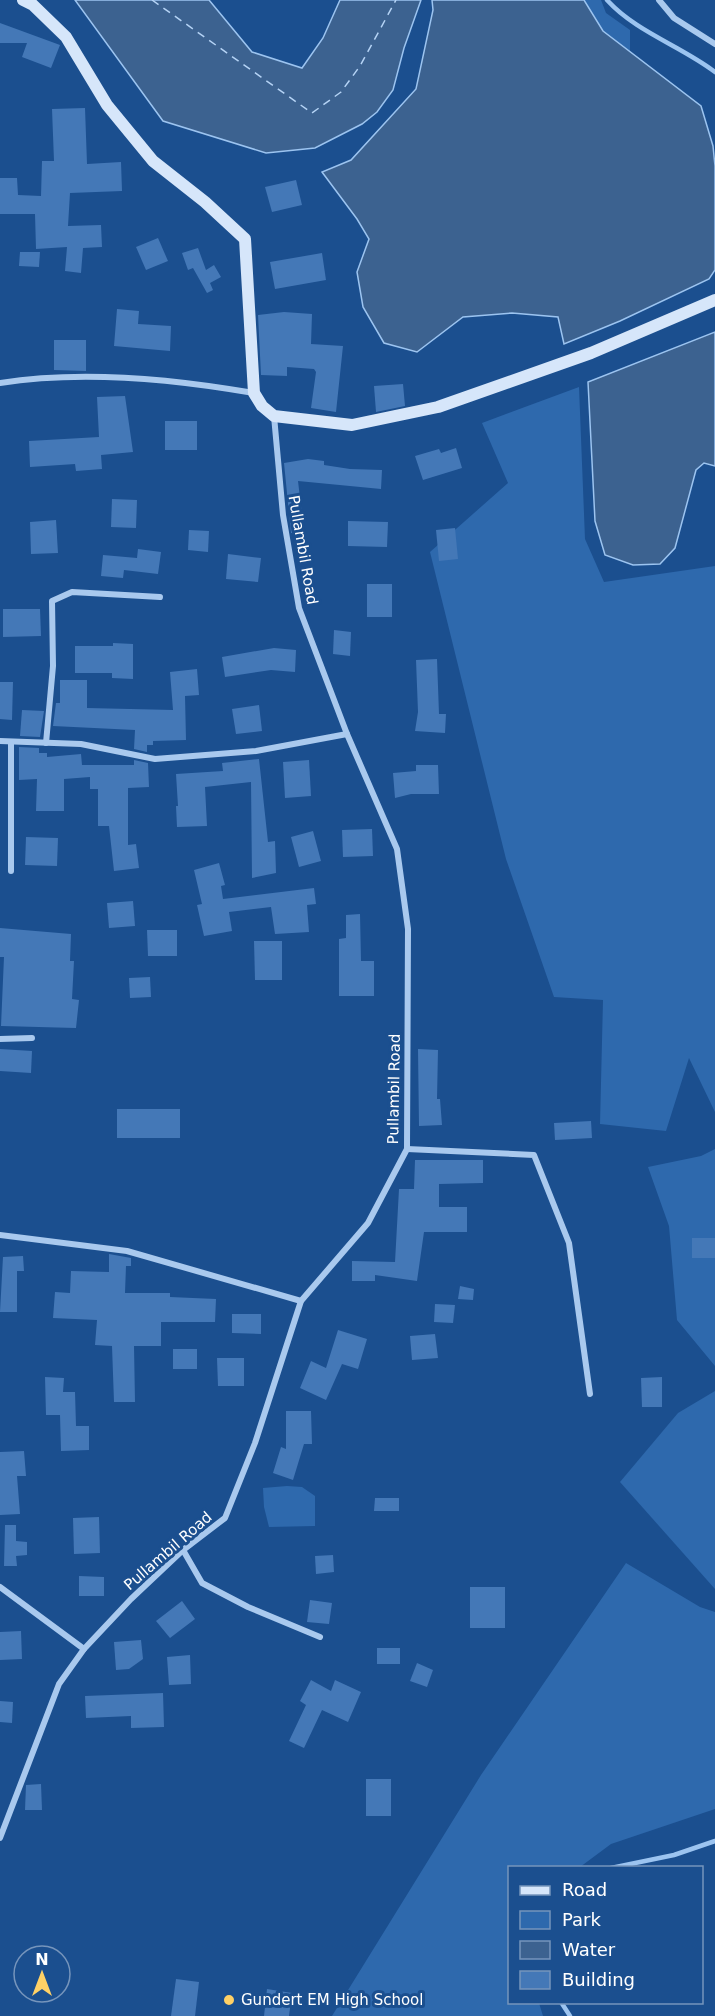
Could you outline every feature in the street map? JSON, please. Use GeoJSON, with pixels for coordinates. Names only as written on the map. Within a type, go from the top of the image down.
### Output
{"type":"FeatureCollection","features":[{"type":"Feature","properties":{"kind":"street"},"geometry":{"type":"LineString","coordinates":[[23,0],[33,5],[66,37],[107,105],[153,161],[205,202],[244,239],[254,393],[262,406],[274,416],[352,425],[438,407],[591,353],[715,300]]}},
{"type":"Feature","properties":{"kind":"street"},"geometry":{"type":"LineString","coordinates":[[659,0],[674,18],[715,44]]}},
{"type":"Feature","properties":{"kind":"street"},"geometry":{"type":"LineString","coordinates":[[0,383],[38,377],[136,379],[189,382],[254,393]]}},
{"type":"Feature","properties":{"kind":"street","name":"Pullambil Road"},"geometry":{"type":"LineString","coordinates":[[0,1838],[59,1684],[84,1649],[131,1599],[183,1550],[225,1518],[255,1443],[301,1301],[368,1223],[407,1149],[408,929],[397,849],[347,734],[299,608],[283,515],[274,416]]}},
{"type":"Feature","properties":{"kind":"street"},"geometry":{"type":"LineString","coordinates":[[46,743],[53,666],[52,601],[72,592],[160,597]]}},
{"type":"Feature","properties":{"kind":"street"},"geometry":{"type":"LineString","coordinates":[[0,741],[81,744],[155,759],[256,751],[347,734]]}},
{"type":"Feature","properties":{"kind":"street"},"geometry":{"type":"LineString","coordinates":[[11,742],[11,871]]}},
{"type":"Feature","properties":{"kind":"street"},"geometry":{"type":"LineString","coordinates":[[0,1039],[32,1038]]}},
{"type":"Feature","properties":{"kind":"street"},"geometry":{"type":"LineString","coordinates":[[407,1149],[534,1155],[569,1243],[590,1394]]}},
{"type":"Feature","properties":{"kind":"street"},"geometry":{"type":"LineString","coordinates":[[0,1235],[127,1251],[301,1301]]}},
{"type":"Feature","properties":{"kind":"street"},"geometry":{"type":"LineString","coordinates":[[183,1550],[202,1583],[248,1607],[320,1637]]}},
{"type":"Feature","properties":{"kind":"street"},"geometry":{"type":"LineString","coordinates":[[0,1587],[84,1649]]}},
{"type":"Feature","properties":{"kind":"green space"},"geometry":{"type":"Polygon","coordinates":[[[573,0],[601,0],[606,13],[630,30],[630,78],[573,0]]]}},
{"type":"Feature","properties":{"kind":"green space"},"geometry":{"type":"Polygon","coordinates":[[[579,387],[585,539],[604,582],[715,566],[715,1112],[689,1058],[666,1131],[600,1124],[603,1000],[554,997],[506,859],[430,552],[508,483],[482,423],[579,387]]]}},
{"type":"Feature","properties":{"kind":"green space"},"geometry":{"type":"Polygon","coordinates":[[[715,1149],[715,1366],[677,1320],[669,1226],[648,1167],[701,1156],[715,1149]]]}},
{"type":"Feature","properties":{"kind":"green space"},"geometry":{"type":"Polygon","coordinates":[[[715,1391],[715,1589],[620,1482],[678,1413],[715,1391]]]}},
{"type":"Feature","properties":{"kind":"green space"},"geometry":{"type":"Polygon","coordinates":[[[302,1487],[315,1496],[315,1526],[269,1527],[264,1507],[263,1488],[302,1487]]]}},
{"type":"Feature","properties":{"kind":"green space"},"geometry":{"type":"Polygon","coordinates":[[[626,1563],[700,1607],[715,1612],[715,1809],[611,1844],[581,1866],[508,1866],[508,2004],[539,2004],[543,2016],[332,2016],[481,1775],[626,1563]]]}},
{"type":"Feature","properties":{"kind":"water"},"geometry":{"type":"Polygon","coordinates":[[[75,0],[209,0],[252,52],[302,68],[323,38],[340,0],[421,0],[404,48],[393,90],[377,112],[362,124],[315,148],[266,153],[163,121],[75,0]]]}},
{"type":"Feature","properties":{"kind":"water"},"geometry":{"type":"Polygon","coordinates":[[[432,0],[584,0],[603,31],[701,106],[713,146],[715,166],[715,270],[709,279],[620,321],[564,344],[558,317],[512,313],[463,317],[417,352],[384,343],[363,307],[357,272],[369,239],[322,172],[351,160],[416,89],[433,10],[432,0]]]}},
{"type":"Feature","properties":{"kind":"water"},"geometry":{"type":"Polygon","coordinates":[[[715,332],[715,466],[704,463],[696,470],[675,548],[660,564],[633,565],[605,555],[595,521],[588,382],[715,332]]]}},
{"type":"Feature","properties":{"kind":"building"},"geometry":{"type":"Polygon","coordinates":[[[0,23],[60,45],[51,68],[22,57],[27,43],[0,43],[0,23]]]}},
{"type":"Feature","properties":{"kind":"building"},"geometry":{"type":"Polygon","coordinates":[[[85,108],[87,164],[121,162],[122,191],[70,193],[68,226],[101,225],[102,247],[83,248],[81,273],[65,271],[67,247],[36,249],[35,214],[0,214],[0,178],[17,178],[18,195],[41,196],[42,161],[54,161],[52,109],[85,108]]]}},
{"type":"Feature","properties":{"kind":"building"},"geometry":{"type":"Polygon","coordinates":[[[296,180],[302,205],[272,212],[265,187],[296,180]]]}},
{"type":"Feature","properties":{"kind":"building"},"geometry":{"type":"Polygon","coordinates":[[[158,238],[168,261],[146,270],[136,247],[158,238]]]}},
{"type":"Feature","properties":{"kind":"building"},"geometry":{"type":"Polygon","coordinates":[[[198,248],[206,270],[214,265],[221,277],[210,283],[213,290],[207,293],[193,268],[188,270],[182,253],[198,248]]]}},
{"type":"Feature","properties":{"kind":"building"},"geometry":{"type":"Polygon","coordinates":[[[20,252],[40,252],[39,267],[19,266],[20,252]]]}},
{"type":"Feature","properties":{"kind":"building"},"geometry":{"type":"Polygon","coordinates":[[[322,253],[326,280],[275,289],[270,262],[322,253]]]}},
{"type":"Feature","properties":{"kind":"building"},"geometry":{"type":"Polygon","coordinates":[[[117,309],[139,311],[138,324],[171,326],[170,351],[114,346],[117,309]]]}},
{"type":"Feature","properties":{"kind":"building"},"geometry":{"type":"Polygon","coordinates":[[[284,312],[312,314],[311,344],[343,346],[336,412],[311,408],[316,372],[314,369],[287,367],[287,376],[261,375],[258,315],[284,312]]]}},
{"type":"Feature","properties":{"kind":"building"},"geometry":{"type":"Polygon","coordinates":[[[54,340],[86,340],[86,371],[54,370],[54,340]]]}},
{"type":"Feature","properties":{"kind":"building"},"geometry":{"type":"Polygon","coordinates":[[[403,384],[405,406],[376,412],[374,386],[403,384]]]}},
{"type":"Feature","properties":{"kind":"building"},"geometry":{"type":"Polygon","coordinates":[[[125,396],[133,452],[101,455],[102,469],[76,471],[75,464],[30,467],[29,441],[99,437],[97,397],[125,396]]]}},
{"type":"Feature","properties":{"kind":"building"},"geometry":{"type":"Polygon","coordinates":[[[165,421],[197,421],[197,450],[165,450],[165,421]]]}},
{"type":"Feature","properties":{"kind":"building"},"geometry":{"type":"Polygon","coordinates":[[[456,448],[462,468],[423,480],[415,456],[439,449],[441,453],[456,448]]]}},
{"type":"Feature","properties":{"kind":"building"},"geometry":{"type":"Polygon","coordinates":[[[308,459],[324,461],[324,465],[350,469],[382,470],[381,489],[298,481],[304,532],[291,533],[284,463],[308,459]]]}},
{"type":"Feature","properties":{"kind":"building"},"geometry":{"type":"Polygon","coordinates":[[[112,499],[137,500],[136,528],[111,527],[112,499]]]}},
{"type":"Feature","properties":{"kind":"building"},"geometry":{"type":"Polygon","coordinates":[[[56,520],[58,553],[31,554],[30,522],[56,520]]]}},
{"type":"Feature","properties":{"kind":"building"},"geometry":{"type":"Polygon","coordinates":[[[348,521],[388,522],[387,547],[348,546],[348,521]]]}},
{"type":"Feature","properties":{"kind":"building"},"geometry":{"type":"Polygon","coordinates":[[[455,528],[458,559],[439,561],[436,530],[455,528]]]}},
{"type":"Feature","properties":{"kind":"building"},"geometry":{"type":"Polygon","coordinates":[[[189,530],[209,531],[208,552],[188,550],[189,530]]]}},
{"type":"Feature","properties":{"kind":"building"},"geometry":{"type":"Polygon","coordinates":[[[138,549],[161,552],[158,574],[124,570],[123,578],[101,576],[103,555],[137,558],[138,549]]]}},
{"type":"Feature","properties":{"kind":"building"},"geometry":{"type":"Polygon","coordinates":[[[228,554],[261,558],[258,582],[226,579],[228,554]]]}},
{"type":"Feature","properties":{"kind":"building"},"geometry":{"type":"Polygon","coordinates":[[[367,584],[392,584],[392,617],[367,617],[367,584]]]}},
{"type":"Feature","properties":{"kind":"building"},"geometry":{"type":"Polygon","coordinates":[[[3,609],[40,609],[41,636],[3,637],[3,609]]]}},
{"type":"Feature","properties":{"kind":"building"},"geometry":{"type":"Polygon","coordinates":[[[334,630],[351,632],[350,656],[333,654],[334,630]]]}},
{"type":"Feature","properties":{"kind":"building"},"geometry":{"type":"Polygon","coordinates":[[[113,643],[133,644],[133,679],[112,678],[112,673],[75,673],[75,646],[113,646],[113,643]]]}},
{"type":"Feature","properties":{"kind":"building"},"geometry":{"type":"Polygon","coordinates":[[[274,648],[296,650],[295,672],[271,670],[225,677],[222,657],[274,648]]]}},
{"type":"Feature","properties":{"kind":"building"},"geometry":{"type":"Polygon","coordinates":[[[437,659],[439,714],[446,714],[445,733],[415,731],[418,712],[416,660],[437,659]]]}},
{"type":"Feature","properties":{"kind":"building"},"geometry":{"type":"Polygon","coordinates":[[[197,669],[199,695],[185,696],[186,740],[153,741],[153,745],[147,745],[147,752],[134,749],[135,730],[53,726],[56,703],[60,703],[60,680],[87,680],[87,708],[173,710],[170,672],[197,669]]]}},
{"type":"Feature","properties":{"kind":"building"},"geometry":{"type":"Polygon","coordinates":[[[0,682],[13,682],[12,720],[0,719],[0,682]]]}},
{"type":"Feature","properties":{"kind":"building"},"geometry":{"type":"Polygon","coordinates":[[[259,705],[262,731],[236,734],[232,709],[259,705]]]}},
{"type":"Feature","properties":{"kind":"building"},"geometry":{"type":"Polygon","coordinates":[[[22,710],[44,711],[40,737],[20,736],[22,710]]]}},
{"type":"Feature","properties":{"kind":"building"},"geometry":{"type":"Polygon","coordinates":[[[19,747],[39,748],[39,753],[47,753],[47,757],[81,754],[82,765],[134,765],[134,760],[148,763],[149,787],[128,788],[128,845],[136,844],[139,868],[114,871],[109,826],[98,826],[98,789],[90,789],[90,777],[64,779],[64,811],[36,811],[37,779],[19,780],[19,747]]]}},
{"type":"Feature","properties":{"kind":"building"},"geometry":{"type":"Polygon","coordinates":[[[259,759],[268,842],[275,841],[276,873],[252,878],[251,782],[205,787],[207,826],[177,827],[176,774],[223,771],[222,763],[259,759]]]}},
{"type":"Feature","properties":{"kind":"building"},"geometry":{"type":"Polygon","coordinates":[[[309,760],[311,796],[285,798],[283,762],[309,760]]]}},
{"type":"Feature","properties":{"kind":"building"},"geometry":{"type":"Polygon","coordinates":[[[416,765],[438,765],[439,794],[411,794],[395,798],[393,773],[416,771],[416,765]]]}},
{"type":"Feature","properties":{"kind":"building"},"geometry":{"type":"Polygon","coordinates":[[[372,829],[373,856],[343,857],[342,830],[372,829]]]}},
{"type":"Feature","properties":{"kind":"building"},"geometry":{"type":"Polygon","coordinates":[[[313,831],[321,861],[299,867],[291,837],[313,831]]]}},
{"type":"Feature","properties":{"kind":"building"},"geometry":{"type":"Polygon","coordinates":[[[26,837],[58,838],[57,866],[25,865],[26,837]]]}},
{"type":"Feature","properties":{"kind":"building"},"geometry":{"type":"Polygon","coordinates":[[[219,863],[225,885],[221,886],[223,899],[314,888],[316,904],[307,905],[309,932],[275,934],[271,907],[229,912],[232,931],[204,936],[197,905],[202,904],[194,870],[219,863]]]}},
{"type":"Feature","properties":{"kind":"building"},"geometry":{"type":"Polygon","coordinates":[[[133,901],[135,926],[109,928],[107,903],[133,901]]]}},
{"type":"Feature","properties":{"kind":"building"},"geometry":{"type":"Polygon","coordinates":[[[360,914],[361,961],[374,961],[374,996],[339,996],[339,939],[346,938],[346,915],[360,914]]]}},
{"type":"Feature","properties":{"kind":"building"},"geometry":{"type":"Polygon","coordinates":[[[0,928],[71,934],[70,961],[74,961],[72,999],[79,1000],[76,1028],[1,1026],[4,957],[0,957],[0,928]]]}},
{"type":"Feature","properties":{"kind":"building"},"geometry":{"type":"Polygon","coordinates":[[[147,930],[177,930],[177,956],[148,956],[147,930]]]}},
{"type":"Feature","properties":{"kind":"building"},"geometry":{"type":"Polygon","coordinates":[[[254,941],[282,941],[282,980],[255,980],[254,941]]]}},
{"type":"Feature","properties":{"kind":"building"},"geometry":{"type":"Polygon","coordinates":[[[150,977],[151,997],[130,998],[129,978],[150,977]]]}},
{"type":"Feature","properties":{"kind":"building"},"geometry":{"type":"Polygon","coordinates":[[[0,1049],[32,1051],[31,1073],[0,1071],[0,1049]]]}},
{"type":"Feature","properties":{"kind":"building"},"geometry":{"type":"Polygon","coordinates":[[[418,1049],[438,1050],[437,1099],[440,1099],[442,1125],[419,1126],[418,1049]]]}},
{"type":"Feature","properties":{"kind":"building"},"geometry":{"type":"Polygon","coordinates":[[[117,1109],[180,1109],[180,1138],[117,1138],[117,1109]]]}},
{"type":"Feature","properties":{"kind":"building"},"geometry":{"type":"Polygon","coordinates":[[[591,1121],[592,1138],[555,1140],[554,1123],[591,1121]]]}},
{"type":"Feature","properties":{"kind":"building"},"geometry":{"type":"Polygon","coordinates":[[[415,1160],[483,1160],[483,1183],[439,1184],[439,1207],[467,1207],[467,1232],[424,1232],[417,1281],[375,1275],[375,1281],[352,1281],[352,1261],[395,1262],[399,1189],[414,1189],[415,1160]]]}},
{"type":"Feature","properties":{"kind":"building"},"geometry":{"type":"Polygon","coordinates":[[[692,1238],[715,1238],[715,1258],[692,1258],[692,1238]]]}},
{"type":"Feature","properties":{"kind":"building"},"geometry":{"type":"Polygon","coordinates":[[[109,1254],[131,1258],[131,1266],[126,1266],[125,1293],[170,1293],[170,1297],[216,1299],[215,1322],[161,1322],[161,1346],[134,1346],[135,1402],[114,1402],[112,1346],[95,1345],[97,1320],[53,1318],[55,1292],[70,1293],[71,1271],[109,1272],[109,1254]]]}},
{"type":"Feature","properties":{"kind":"building"},"geometry":{"type":"Polygon","coordinates":[[[23,1256],[24,1271],[17,1271],[17,1312],[0,1312],[3,1257],[23,1256]]]}},
{"type":"Feature","properties":{"kind":"building"},"geometry":{"type":"Polygon","coordinates":[[[460,1286],[474,1289],[473,1300],[458,1299],[460,1286]]]}},
{"type":"Feature","properties":{"kind":"building"},"geometry":{"type":"Polygon","coordinates":[[[435,1304],[455,1305],[453,1323],[434,1322],[435,1304]]]}},
{"type":"Feature","properties":{"kind":"building"},"geometry":{"type":"Polygon","coordinates":[[[232,1314],[261,1314],[261,1334],[232,1333],[232,1314]]]}},
{"type":"Feature","properties":{"kind":"building"},"geometry":{"type":"Polygon","coordinates":[[[338,1330],[367,1339],[358,1369],[342,1364],[326,1400],[300,1388],[311,1361],[326,1368],[338,1330]]]}},
{"type":"Feature","properties":{"kind":"building"},"geometry":{"type":"Polygon","coordinates":[[[435,1334],[438,1358],[412,1360],[410,1336],[435,1334]]]}},
{"type":"Feature","properties":{"kind":"building"},"geometry":{"type":"Polygon","coordinates":[[[173,1349],[197,1349],[197,1369],[173,1369],[173,1349]]]}},
{"type":"Feature","properties":{"kind":"building"},"geometry":{"type":"Polygon","coordinates":[[[217,1358],[244,1358],[244,1386],[218,1386],[217,1358]]]}},
{"type":"Feature","properties":{"kind":"building"},"geometry":{"type":"Polygon","coordinates":[[[45,1377],[64,1378],[63,1392],[75,1392],[76,1426],[89,1426],[89,1450],[61,1451],[60,1415],[46,1415],[45,1377]]]}},
{"type":"Feature","properties":{"kind":"building"},"geometry":{"type":"Polygon","coordinates":[[[662,1377],[662,1407],[642,1407],[641,1378],[662,1377]]]}},
{"type":"Feature","properties":{"kind":"building"},"geometry":{"type":"Polygon","coordinates":[[[286,1411],[311,1411],[312,1444],[304,1444],[293,1480],[273,1473],[281,1447],[286,1449],[286,1411]]]}},
{"type":"Feature","properties":{"kind":"building"},"geometry":{"type":"Polygon","coordinates":[[[24,1451],[26,1476],[17,1476],[20,1514],[0,1515],[0,1452],[24,1451]]]}},
{"type":"Feature","properties":{"kind":"building"},"geometry":{"type":"Polygon","coordinates":[[[375,1498],[399,1498],[399,1511],[374,1511],[375,1498]]]}},
{"type":"Feature","properties":{"kind":"building"},"geometry":{"type":"Polygon","coordinates":[[[99,1517],[100,1553],[74,1554],[73,1518],[99,1517]]]}},
{"type":"Feature","properties":{"kind":"building"},"geometry":{"type":"Polygon","coordinates":[[[5,1525],[16,1525],[16,1541],[27,1542],[27,1555],[16,1556],[17,1566],[4,1566],[5,1525]]]}},
{"type":"Feature","properties":{"kind":"building"},"geometry":{"type":"Polygon","coordinates":[[[333,1555],[334,1572],[316,1574],[315,1556],[333,1555]]]}},
{"type":"Feature","properties":{"kind":"building"},"geometry":{"type":"Polygon","coordinates":[[[79,1576],[104,1577],[104,1596],[79,1596],[79,1576]]]}},
{"type":"Feature","properties":{"kind":"building"},"geometry":{"type":"Polygon","coordinates":[[[470,1587],[505,1587],[505,1628],[470,1628],[470,1587]]]}},
{"type":"Feature","properties":{"kind":"building"},"geometry":{"type":"Polygon","coordinates":[[[310,1600],[332,1603],[329,1624],[307,1622],[310,1600]]]}},
{"type":"Feature","properties":{"kind":"building"},"geometry":{"type":"Polygon","coordinates":[[[182,1601],[195,1619],[170,1638],[156,1621],[182,1601]]]}},
{"type":"Feature","properties":{"kind":"building"},"geometry":{"type":"Polygon","coordinates":[[[21,1631],[22,1659],[0,1660],[0,1632],[21,1631]]]}},
{"type":"Feature","properties":{"kind":"building"},"geometry":{"type":"Polygon","coordinates":[[[141,1640],[143,1659],[129,1669],[116,1670],[114,1642],[141,1640]]]}},
{"type":"Feature","properties":{"kind":"building"},"geometry":{"type":"Polygon","coordinates":[[[377,1648],[400,1648],[400,1664],[377,1664],[377,1648]]]}},
{"type":"Feature","properties":{"kind":"building"},"geometry":{"type":"Polygon","coordinates":[[[190,1655],[191,1684],[169,1685],[167,1657],[190,1655]]]}},
{"type":"Feature","properties":{"kind":"building"},"geometry":{"type":"Polygon","coordinates":[[[417,1663],[433,1670],[427,1687],[410,1681],[417,1663]]]}},
{"type":"Feature","properties":{"kind":"building"},"geometry":{"type":"Polygon","coordinates":[[[311,1680],[331,1691],[335,1680],[361,1692],[348,1722],[322,1710],[304,1748],[289,1741],[306,1705],[300,1701],[311,1680]]]}},
{"type":"Feature","properties":{"kind":"building"},"geometry":{"type":"Polygon","coordinates":[[[163,1693],[164,1727],[131,1728],[131,1716],[86,1718],[85,1696],[163,1693]]]}},
{"type":"Feature","properties":{"kind":"building"},"geometry":{"type":"Polygon","coordinates":[[[0,1701],[13,1702],[12,1723],[0,1722],[0,1701]]]}},
{"type":"Feature","properties":{"kind":"building"},"geometry":{"type":"Polygon","coordinates":[[[366,1779],[391,1779],[391,1816],[366,1816],[366,1779]]]}},
{"type":"Feature","properties":{"kind":"building"},"geometry":{"type":"Polygon","coordinates":[[[41,1784],[42,1810],[25,1810],[26,1785],[41,1784]]]}},
{"type":"Feature","properties":{"kind":"building"},"geometry":{"type":"Polygon","coordinates":[[[176,1979],[199,1982],[195,2016],[171,2016],[176,1979]]]}},
{"type":"Feature","properties":{"kind":"building"},"geometry":{"type":"Polygon","coordinates":[[[267,1989],[292,1993],[289,2016],[264,2016],[267,1989]]]}},
{"type":"Feature","properties":{"kind":"waterway"},"geometry":{"type":"LineString","coordinates":[[607,0],[631,21],[715,72]]}},
{"type":"Feature","properties":{"kind":"waterway"},"geometry":{"type":"LineString","coordinates":[[621,1866],[674,1855],[715,1841]]}},
{"type":"Feature","properties":{"kind":"waterway"},"geometry":{"type":"LineString","coordinates":[[562,2004],[570,2016]]}},
{"type":"Feature","properties":{"kind":"ferry route"},"geometry":{"type":"LineString","coordinates":[[152,0],[312,113],[341,92],[360,66],[396,0]]}},
{"type":"Feature","properties":{"kind":"place","name":"Gundert EM High School"},"geometry":{"type":"Point","coordinates":[229,2000]}}]}
